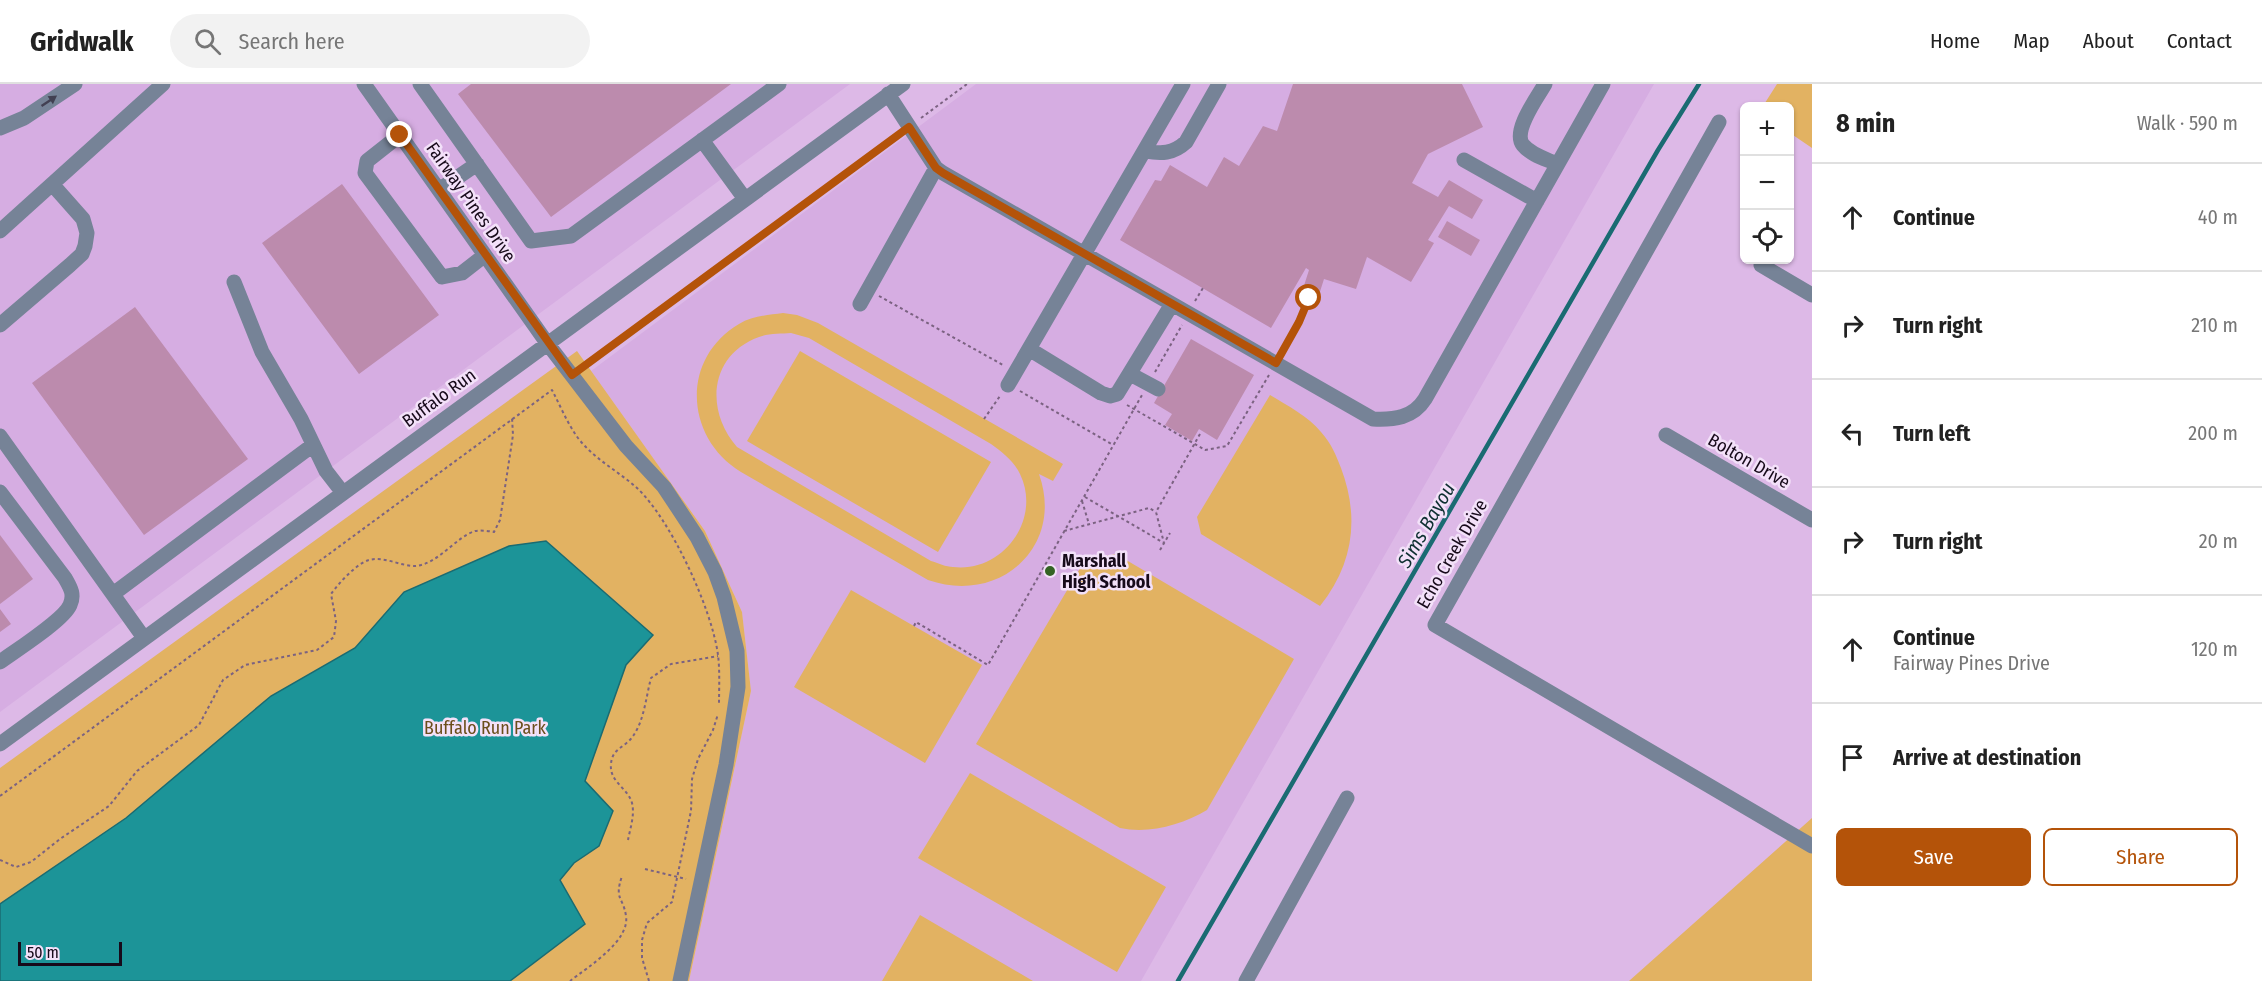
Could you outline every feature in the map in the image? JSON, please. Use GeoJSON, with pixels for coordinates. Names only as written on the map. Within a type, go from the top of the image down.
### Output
{"type":"FeatureCollection","features":[{"type":"Feature","properties":{"kind":"street"},"geometry":{"type":"LineString","coordinates":[[0,128],[24,118],[75,84]]}},
{"type":"Feature","properties":{"kind":"street"},"geometry":{"type":"LineString","coordinates":[[0,231],[163,84]]}},
{"type":"Feature","properties":{"kind":"street","name":"Fairway Pines Drive"},"geometry":{"type":"LineString","coordinates":[[364,84],[547,343],[626,446],[664,487],[696,537],[715,572],[724,597],[737,651],[738,687],[726,765],[680,981]]}},
{"type":"Feature","properties":{"kind":"street"},"geometry":{"type":"LineString","coordinates":[[420,84],[531,240],[571,236],[779,84]]}},
{"type":"Feature","properties":{"kind":"street","name":"Buffalo Run"},"geometry":{"type":"LineString","coordinates":[[0,742],[903,84]]}},
{"type":"Feature","properties":{"kind":"street"},"geometry":{"type":"LineString","coordinates":[[1012,378],[1183,84]]}},
{"type":"Feature","properties":{"kind":"street"},"geometry":{"type":"LineString","coordinates":[[1145,151],[1162,154],[1180,148],[1186,142],[1219,84]]}},
{"type":"Feature","properties":{"kind":"street"},"geometry":{"type":"LineString","coordinates":[[1545,84],[1521,126],[1520,136],[1522,144],[1532,153],[1557,165]]}},
{"type":"Feature","properties":{"kind":"street"},"geometry":{"type":"LineString","coordinates":[[888,94],[936,168],[1373,419],[1392,420],[1420,407],[1603,84]]}},
{"type":"Feature","properties":{"kind":"street","name":"Echo Creek Drive"},"geometry":{"type":"LineString","coordinates":[[1719,122],[1435,625],[1812,846]]}},
{"type":"Feature","properties":{"kind":"street"},"geometry":{"type":"LineString","coordinates":[[400,135],[367,161],[365,173],[442,277],[462,273],[485,255]]}},
{"type":"Feature","properties":{"kind":"street"},"geometry":{"type":"LineString","coordinates":[[702,140],[745,199]]}},
{"type":"Feature","properties":{"kind":"street"},"geometry":{"type":"LineString","coordinates":[[1464,160],[1537,201]]}},
{"type":"Feature","properties":{"kind":"street"},"geometry":{"type":"LineString","coordinates":[[439,190],[477,164]]}},
{"type":"Feature","properties":{"kind":"street"},"geometry":{"type":"LineString","coordinates":[[860,304],[936,168]]}},
{"type":"Feature","properties":{"kind":"street"},"geometry":{"type":"LineString","coordinates":[[0,325],[82,254],[85,246],[87,233],[83,219],[52,184]]}},
{"type":"Feature","properties":{"kind":"street"},"geometry":{"type":"LineString","coordinates":[[1761,265],[1812,294]]}},
{"type":"Feature","properties":{"kind":"street"},"geometry":{"type":"LineString","coordinates":[[234,282],[262,352],[326,471],[343,493]]}},
{"type":"Feature","properties":{"kind":"street"},"geometry":{"type":"LineString","coordinates":[[1029,349],[1101,393],[1110,396],[1117,394],[1172,304]]}},
{"type":"Feature","properties":{"kind":"street"},"geometry":{"type":"LineString","coordinates":[[1130,374],[1153,387]]}},
{"type":"Feature","properties":{"kind":"street","name":"Bolton Drive"},"geometry":{"type":"LineString","coordinates":[[1666,435],[1812,520]]}},
{"type":"Feature","properties":{"kind":"street"},"geometry":{"type":"LineString","coordinates":[[0,436],[144,638]]}},
{"type":"Feature","properties":{"kind":"street"},"geometry":{"type":"LineString","coordinates":[[113,594],[313,445]]}},
{"type":"Feature","properties":{"kind":"street"},"geometry":{"type":"LineString","coordinates":[[0,492],[73,592],[70,606],[62,616],[0,662]]}},
{"type":"Feature","properties":{"kind":"street"},"geometry":{"type":"LineString","coordinates":[[1246,981],[1347,798]]}},
{"type":"Feature","properties":{"kind":"path"},"geometry":{"type":"LineString","coordinates":[[0,796],[967,84]]}},
{"type":"Feature","properties":{"kind":"path"},"geometry":{"type":"LineString","coordinates":[[914,626],[916,622],[988,665],[1134,409],[1153,387],[1203,288]]}},
{"type":"Feature","properties":{"kind":"path"},"geometry":{"type":"LineString","coordinates":[[868,290],[1012,378],[1113,446]]}},
{"type":"Feature","properties":{"kind":"path"},"geometry":{"type":"LineString","coordinates":[[1117,394],[1120,401],[1205,450],[1227,446],[1299,322],[1309,298]]}},
{"type":"Feature","properties":{"kind":"path"},"geometry":{"type":"LineString","coordinates":[[984,419],[1012,378]]}},
{"type":"Feature","properties":{"kind":"path"},"geometry":{"type":"LineString","coordinates":[[552,390],[578,437],[594,455],[637,488],[652,506],[679,548],[705,606],[718,656],[720,709],[713,730],[698,759],[692,779],[691,811],[672,902],[647,923],[642,940],[642,958],[649,981]]}},
{"type":"Feature","properties":{"kind":"path"},"geometry":{"type":"LineString","coordinates":[[0,860],[16,867],[31,862],[60,838],[109,806],[137,771],[199,724],[223,680],[245,665],[317,650],[334,637],[336,621],[331,594],[341,581],[368,560],[386,560],[416,566],[443,554],[460,540],[477,531],[494,532],[500,520],[513,435],[512,418]]}},
{"type":"Feature","properties":{"kind":"path"},"geometry":{"type":"LineString","coordinates":[[1164,543],[1156,512],[1200,434]]}},
{"type":"Feature","properties":{"kind":"path"},"geometry":{"type":"LineString","coordinates":[[1084,496],[1164,543]]}},
{"type":"Feature","properties":{"kind":"path"},"geometry":{"type":"LineString","coordinates":[[1082,500],[1089,524]]}},
{"type":"Feature","properties":{"kind":"path"},"geometry":{"type":"LineString","coordinates":[[1065,531],[1149,508],[1156,512]]}},
{"type":"Feature","properties":{"kind":"path"},"geometry":{"type":"LineString","coordinates":[[1160,550],[1170,533]]}},
{"type":"Feature","properties":{"kind":"path"},"geometry":{"type":"LineString","coordinates":[[628,840],[633,815],[632,802],[610,772],[614,751],[632,738],[639,727],[651,678],[671,664],[718,656]]}},
{"type":"Feature","properties":{"kind":"path"},"geometry":{"type":"LineString","coordinates":[[645,869],[701,882]]}},
{"type":"Feature","properties":{"kind":"path"},"geometry":{"type":"LineString","coordinates":[[570,981],[599,958],[626,928],[626,915],[617,891],[622,876]]}},
{"type":"Feature","properties":{"kind":"shaded area"},"geometry":{"type":"Polygon","coordinates":[[[0,84],[850,84],[0,712],[0,84]]]}},
{"type":"Feature","properties":{"kind":"shaded area","name":"Marshall High School"},"geometry":{"type":"Polygon","coordinates":[[[976,84],[1654,84],[1141,981],[689,981],[751,691],[742,612],[705,531],[591,371],[976,84]]]}},
{"type":"Feature","properties":{"kind":"shaded area"},"geometry":{"type":"Polygon","coordinates":[[[546,541],[653,635],[626,665],[585,781],[613,811],[599,846],[574,863],[560,880],[585,924],[510,981],[0,981],[0,904],[126,818],[271,696],[355,648],[404,592],[509,546],[546,541]]]}},
{"type":"Feature","properties":{"kind":"green space"},"geometry":{"type":"Polygon","coordinates":[[[1777,84],[1812,84],[1812,148],[1794,136],[1794,102],[1766,102],[1777,84]]]}},
{"type":"Feature","properties":{"kind":"green space"},"geometry":{"type":"Polygon","coordinates":[[[783,313],[797,315],[818,323],[1063,464],[1053,481],[1039,474],[1045,501],[1043,525],[1034,546],[1020,564],[1001,577],[979,584],[954,586],[928,580],[741,472],[722,457],[709,439],[700,419],[697,398],[699,377],[707,357],[720,339],[744,321],[783,313]],[[791,333],[771,334],[742,345],[730,357],[717,385],[717,401],[720,417],[737,447],[931,561],[950,567],[971,567],[988,561],[1002,552],[1014,540],[1022,525],[1026,508],[1025,491],[1020,474],[1011,461],[991,444],[809,338],[791,333]]]}},
{"type":"Feature","properties":{"kind":"green space","name":"Buffalo Run Park"},"geometry":{"type":"Polygon","coordinates":[[[577,351],[705,531],[742,612],[751,691],[689,981],[0,981],[0,768],[577,351]]]}},
{"type":"Feature","properties":{"kind":"green space"},"geometry":{"type":"Polygon","coordinates":[[[800,351],[991,462],[938,552],[747,441],[800,351]]]}},
{"type":"Feature","properties":{"kind":"green space"},"geometry":{"type":"Polygon","coordinates":[[[1270,395],[1304,416],[1325,436],[1337,458],[1347,487],[1351,523],[1346,558],[1340,574],[1320,606],[1201,534],[1197,517],[1270,395]]]}},
{"type":"Feature","properties":{"kind":"green space"},"geometry":{"type":"Polygon","coordinates":[[[1116,554],[1294,659],[1207,810],[1176,824],[1154,829],[1120,828],[976,744],[1085,560],[1116,554]]]}},
{"type":"Feature","properties":{"kind":"green space"},"geometry":{"type":"Polygon","coordinates":[[[851,590],[982,665],[925,763],[794,687],[851,590]]]}},
{"type":"Feature","properties":{"kind":"green space"},"geometry":{"type":"Polygon","coordinates":[[[970,773],[1166,887],[1117,972],[918,858],[970,773]]]}},
{"type":"Feature","properties":{"kind":"green space"},"geometry":{"type":"Polygon","coordinates":[[[1812,818],[1812,981],[1629,981],[1812,818]]]}},
{"type":"Feature","properties":{"kind":"green space"},"geometry":{"type":"Polygon","coordinates":[[[920,915],[1033,981],[882,981],[920,915]]]}},
{"type":"Feature","properties":{"kind":"building"},"geometry":{"type":"Polygon","coordinates":[[[471,84],[731,84],[551,217],[458,94],[471,84]]]}},
{"type":"Feature","properties":{"kind":"building"},"geometry":{"type":"Polygon","coordinates":[[[1293,84],[1462,84],[1483,127],[1428,154],[1412,183],[1438,197],[1449,180],[1483,200],[1472,219],[1449,206],[1428,240],[1434,243],[1411,282],[1367,257],[1356,289],[1324,279],[1317,301],[1301,295],[1309,270],[1306,268],[1271,328],[1120,240],[1155,180],[1161,181],[1170,165],[1207,187],[1224,157],[1239,166],[1263,126],[1277,131],[1293,84]]]}},
{"type":"Feature","properties":{"kind":"building"},"geometry":{"type":"Polygon","coordinates":[[[342,184],[439,315],[359,374],[262,243],[342,184]]]}},
{"type":"Feature","properties":{"kind":"building"},"geometry":{"type":"Polygon","coordinates":[[[1447,221],[1480,240],[1471,256],[1438,237],[1447,221]]]}},
{"type":"Feature","properties":{"kind":"building"},"geometry":{"type":"Polygon","coordinates":[[[135,307],[248,459],[144,535],[32,383],[135,307]]]}},
{"type":"Feature","properties":{"kind":"building"},"geometry":{"type":"Polygon","coordinates":[[[1191,339],[1254,375],[1217,440],[1199,429],[1192,441],[1165,425],[1172,414],[1154,403],[1191,339]]]}},
{"type":"Feature","properties":{"kind":"building"},"geometry":{"type":"Polygon","coordinates":[[[0,535],[33,579],[0,604],[0,535]]]}},
{"type":"Feature","properties":{"kind":"building"},"geometry":{"type":"Polygon","coordinates":[[[0,609],[11,624],[0,632],[0,609]]]}},
{"type":"Feature","properties":{"kind":"waterway","name":"Sims Bayou"},"geometry":{"type":"LineString","coordinates":[[1178,981],[1658,150],[1699,84]]}},
{"type":"Feature","properties":{"kind":"place","name":"Marshall High School"},"geometry":{"type":"Point","coordinates":[1050,571]}},
{"type":"Feature","properties":{"kind":"route"},"geometry":{"type":"LineString","coordinates":[[400,135],[572,375],[909,127],[936,168],[943,173],[1276,363],[1299,322],[1309,298]]}}]}
